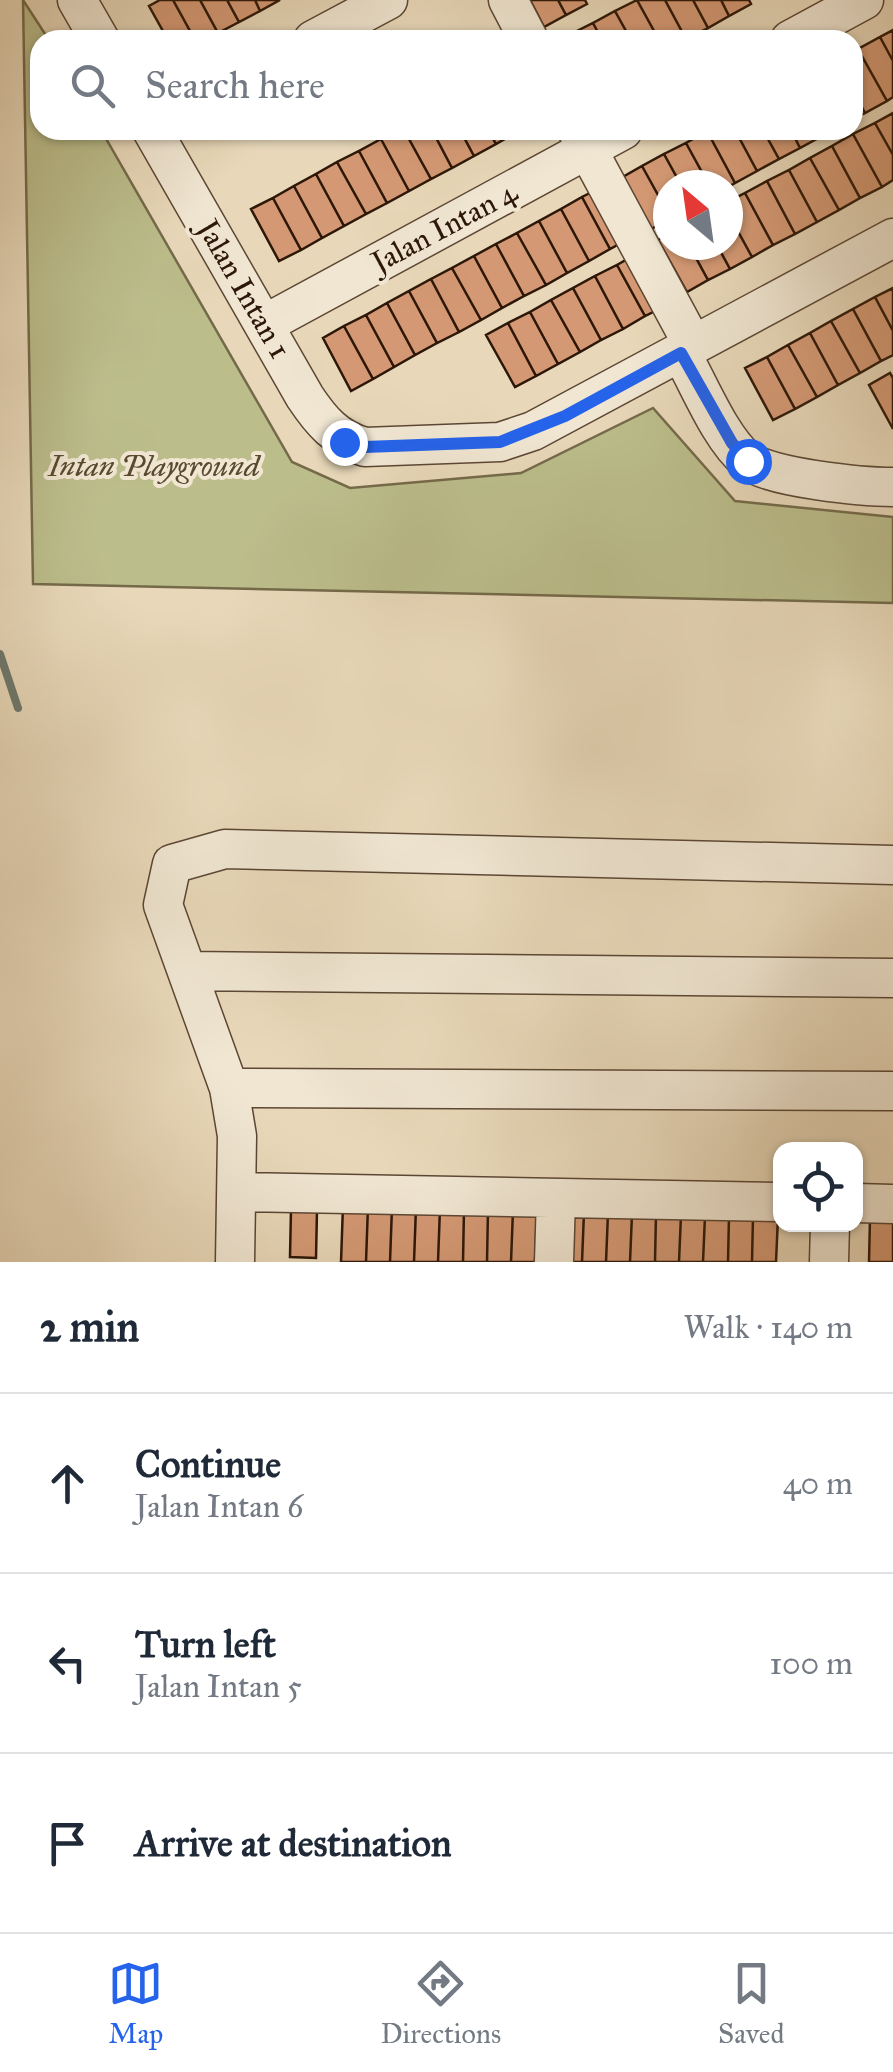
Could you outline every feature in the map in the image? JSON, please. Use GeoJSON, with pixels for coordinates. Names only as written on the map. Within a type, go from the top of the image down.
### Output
{"type":"FeatureCollection","features":[{"type":"Feature","properties":{"kind":"street"},"geometry":{"type":"LineString","coordinates":[[77,0],[94,30]]}},
{"type":"Feature","properties":{"kind":"street"},"geometry":{"type":"LineString","coordinates":[[332,30],[388,0]]}},
{"type":"Feature","properties":{"kind":"street"},"geometry":{"type":"LineString","coordinates":[[508,0],[524,30]]}},
{"type":"Feature","properties":{"kind":"street"},"geometry":{"type":"LineString","coordinates":[[808,30],[864,0]]}},
{"type":"Feature","properties":{"kind":"street","name":"Jalan Intan 1"},"geometry":{"type":"LineString","coordinates":[[158,140],[320,420],[344,442],[365,447],[500,442],[565,416],[687,349]]}},
{"type":"Feature","properties":{"kind":"street"},"geometry":{"type":"LineString","coordinates":[[582,140],[732,443],[748,461],[764,470],[870,487],[893,486]]}},
{"type":"Feature","properties":{"kind":"street","name":"Jalan Intan 4"},"geometry":{"type":"LineString","coordinates":[[264,324],[582,140]]}},
{"type":"Feature","properties":{"kind":"street"},"geometry":{"type":"LineString","coordinates":[[687,349],[893,238]]}},
{"type":"Feature","properties":{"kind":"street"},"geometry":{"type":"LineString","coordinates":[[235,1262],[237,1136],[228,1088],[163,905],[172,864],[226,849],[893,864]]}},
{"type":"Feature","properties":{"kind":"street"},"geometry":{"type":"LineString","coordinates":[[188,971],[893,978]]}},
{"type":"Feature","properties":{"kind":"street"},"geometry":{"type":"LineString","coordinates":[[228,1088],[893,1091]]}},
{"type":"Feature","properties":{"kind":"street"},"geometry":{"type":"LineString","coordinates":[[237,1192],[773,1202]]}},
{"type":"Feature","properties":{"kind":"street"},"geometry":{"type":"LineString","coordinates":[[554,1262],[556,1198]]}},
{"type":"Feature","properties":{"kind":"street"},"geometry":{"type":"LineString","coordinates":[[863,1203],[893,1204]]}},
{"type":"Feature","properties":{"kind":"street"},"geometry":{"type":"LineString","coordinates":[[829,1262],[830,1232]]}},
{"type":"Feature","properties":{"kind":"green space","name":"Intan Playground"},"geometry":{"type":"Polygon","coordinates":[[[23,0],[42,30],[30,30],[30,140],[107,140],[292,462],[350,488],[521,473],[653,408],[735,501],[893,517],[893,603],[33,584],[23,0]]]}},
{"type":"Feature","properties":{"kind":"building"},"geometry":{"type":"Polygon","coordinates":[[[160,0],[173,0],[190,30],[162,30],[149,6],[160,0]]]}},
{"type":"Feature","properties":{"kind":"building"},"geometry":{"type":"Polygon","coordinates":[[[173,0],[200,0],[216,30],[190,30],[173,0]]]}},
{"type":"Feature","properties":{"kind":"building"},"geometry":{"type":"Polygon","coordinates":[[[200,0],[227,0],[239,22],[216,30],[200,0]]]}},
{"type":"Feature","properties":{"kind":"building"},"geometry":{"type":"Polygon","coordinates":[[[227,0],[255,0],[260,11],[239,22],[227,0]]]}},
{"type":"Feature","properties":{"kind":"building"},"geometry":{"type":"Polygon","coordinates":[[[255,0],[280,0],[260,11],[255,0]]]}},
{"type":"Feature","properties":{"kind":"building"},"geometry":{"type":"Polygon","coordinates":[[[530,0],[558,0],[566,15],[544,27],[530,0]]]}},
{"type":"Feature","properties":{"kind":"building"},"geometry":{"type":"Polygon","coordinates":[[[558,0],[585,0],[587,4],[566,15],[558,0]]]}},
{"type":"Feature","properties":{"kind":"building"},"geometry":{"type":"Polygon","coordinates":[[[637,0],[654,30],[625,30],[615,11],[637,0]]]}},
{"type":"Feature","properties":{"kind":"building"},"geometry":{"type":"Polygon","coordinates":[[[637,0],[665,0],[681,30],[654,30],[637,0]]]}},
{"type":"Feature","properties":{"kind":"building"},"geometry":{"type":"Polygon","coordinates":[[[665,0],[693,0],[708,28],[681,30],[665,0]]]}},
{"type":"Feature","properties":{"kind":"building"},"geometry":{"type":"Polygon","coordinates":[[[693,0],[721,0],[729,16],[708,28],[693,0]]]}},
{"type":"Feature","properties":{"kind":"building"},"geometry":{"type":"Polygon","coordinates":[[[721,0],[749,0],[751,4],[729,16],[721,0]]]}},
{"type":"Feature","properties":{"kind":"building"},"geometry":{"type":"Polygon","coordinates":[[[615,11],[625,30],[597,30],[593,23],[615,11]]]}},
{"type":"Feature","properties":{"kind":"building"},"geometry":{"type":"Polygon","coordinates":[[[893,30],[893,61],[880,37],[893,30]]]}},
{"type":"Feature","properties":{"kind":"building"},"geometry":{"type":"Polygon","coordinates":[[[880,37],[893,61],[893,97],[887,101],[863,58],[863,46],[880,37]]]}},
{"type":"Feature","properties":{"kind":"building"},"geometry":{"type":"Polygon","coordinates":[[[863,58],[887,101],[865,113],[863,109],[863,58]]]}},
{"type":"Feature","properties":{"kind":"building"},"geometry":{"type":"Polygon","coordinates":[[[893,113],[893,155],[875,123],[893,113]]]}},
{"type":"Feature","properties":{"kind":"building"},"geometry":{"type":"Polygon","coordinates":[[[875,123],[893,155],[893,180],[882,187],[856,140],[863,140],[863,129],[875,123]]]}},
{"type":"Feature","properties":{"kind":"building"},"geometry":{"type":"Polygon","coordinates":[[[382,140],[410,140],[431,179],[409,191],[382,140]]]}},
{"type":"Feature","properties":{"kind":"building"},"geometry":{"type":"Polygon","coordinates":[[[382,140],[409,191],[387,203],[359,151],[382,140]]]}},
{"type":"Feature","properties":{"kind":"building"},"geometry":{"type":"Polygon","coordinates":[[[410,140],[437,140],[452,168],[431,179],[410,140]]]}},
{"type":"Feature","properties":{"kind":"building"},"geometry":{"type":"Polygon","coordinates":[[[437,140],[465,140],[474,156],[452,168],[437,140]]]}},
{"type":"Feature","properties":{"kind":"building"},"geometry":{"type":"Polygon","coordinates":[[[465,140],[494,140],[496,144],[474,156],[465,140]]]}},
{"type":"Feature","properties":{"kind":"building"},"geometry":{"type":"Polygon","coordinates":[[[712,140],[740,140],[757,171],[743,179],[743,170],[728,170],[712,140]]]}},
{"type":"Feature","properties":{"kind":"building"},"geometry":{"type":"Polygon","coordinates":[[[712,140],[728,170],[701,170],[686,143],[712,140]]]}},
{"type":"Feature","properties":{"kind":"building"},"geometry":{"type":"Polygon","coordinates":[[[740,140],[769,140],[779,159],[757,171],[740,140]]]}},
{"type":"Feature","properties":{"kind":"building"},"geometry":{"type":"Polygon","coordinates":[[[769,140],[796,140],[800,148],[779,159],[769,140]]]}},
{"type":"Feature","properties":{"kind":"building"},"geometry":{"type":"Polygon","coordinates":[[[796,140],[815,140],[800,148],[796,140]]]}},
{"type":"Feature","properties":{"kind":"building"},"geometry":{"type":"Polygon","coordinates":[[[842,140],[856,140],[882,187],[860,198],[832,146],[842,140]]]}},
{"type":"Feature","properties":{"kind":"building"},"geometry":{"type":"Polygon","coordinates":[[[686,143],[701,170],[673,170],[664,154],[686,143]]]}},
{"type":"Feature","properties":{"kind":"building"},"geometry":{"type":"Polygon","coordinates":[[[832,146],[860,198],[839,210],[810,158],[832,146]]]}},
{"type":"Feature","properties":{"kind":"building"},"geometry":{"type":"Polygon","coordinates":[[[359,151],[387,203],[366,214],[337,162],[359,151]]]}},
{"type":"Feature","properties":{"kind":"building"},"geometry":{"type":"Polygon","coordinates":[[[664,154],[673,170],[653,170],[653,186],[642,166],[664,154]]]}},
{"type":"Feature","properties":{"kind":"building"},"geometry":{"type":"Polygon","coordinates":[[[810,158],[839,210],[817,222],[789,170],[810,158]]]}},
{"type":"Feature","properties":{"kind":"building"},"geometry":{"type":"Polygon","coordinates":[[[337,162],[366,214],[344,226],[316,174],[337,162]]]}},
{"type":"Feature","properties":{"kind":"building"},"geometry":{"type":"Polygon","coordinates":[[[642,166],[653,186],[653,228],[649,230],[621,178],[642,166]]]}},
{"type":"Feature","properties":{"kind":"building"},"geometry":{"type":"Polygon","coordinates":[[[789,170],[817,222],[795,234],[767,181],[789,170]]]}},
{"type":"Feature","properties":{"kind":"building"},"geometry":{"type":"Polygon","coordinates":[[[316,174],[344,226],[322,238],[294,186],[316,174]]]}},
{"type":"Feature","properties":{"kind":"building"},"geometry":{"type":"Polygon","coordinates":[[[767,181],[795,234],[773,245],[745,193],[767,181]]]}},
{"type":"Feature","properties":{"kind":"building"},"geometry":{"type":"Polygon","coordinates":[[[294,186],[322,238],[301,250],[273,198],[294,186]]]}},
{"type":"Feature","properties":{"kind":"building"},"geometry":{"type":"Polygon","coordinates":[[[604,186],[632,237],[610,249],[582,197],[604,186]]]}},
{"type":"Feature","properties":{"kind":"building"},"geometry":{"type":"Polygon","coordinates":[[[743,194],[773,245],[752,257],[743,240],[743,194]]]}},
{"type":"Feature","properties":{"kind":"building"},"geometry":{"type":"Polygon","coordinates":[[[582,197],[610,249],[589,261],[561,209],[582,197]]]}},
{"type":"Feature","properties":{"kind":"building"},"geometry":{"type":"Polygon","coordinates":[[[273,198],[301,250],[279,261],[251,209],[273,198]]]}},
{"type":"Feature","properties":{"kind":"building"},"geometry":{"type":"Polygon","coordinates":[[[561,209],[589,261],[567,273],[539,221],[561,209]]]}},
{"type":"Feature","properties":{"kind":"building"},"geometry":{"type":"Polygon","coordinates":[[[539,221],[567,273],[546,285],[517,233],[539,221]]]}},
{"type":"Feature","properties":{"kind":"building"},"geometry":{"type":"Polygon","coordinates":[[[517,233],[546,285],[524,296],[496,244],[517,233]]]}},
{"type":"Feature","properties":{"kind":"building"},"geometry":{"type":"Polygon","coordinates":[[[743,240],[752,257],[730,269],[725,260],[743,260],[743,240]]]}},
{"type":"Feature","properties":{"kind":"building"},"geometry":{"type":"Polygon","coordinates":[[[496,244],[524,296],[502,308],[474,256],[496,244]]]}},
{"type":"Feature","properties":{"kind":"building"},"geometry":{"type":"Polygon","coordinates":[[[638,253],[667,305],[645,316],[617,265],[638,253]]]}},
{"type":"Feature","properties":{"kind":"building"},"geometry":{"type":"Polygon","coordinates":[[[474,256],[502,308],[481,320],[452,268],[474,256]]]}},
{"type":"Feature","properties":{"kind":"building"},"geometry":{"type":"Polygon","coordinates":[[[669,260],[697,260],[708,280],[687,292],[669,260]]]}},
{"type":"Feature","properties":{"kind":"building"},"geometry":{"type":"Polygon","coordinates":[[[697,260],[725,260],[730,269],[708,280],[697,260]]]}},
{"type":"Feature","properties":{"kind":"building"},"geometry":{"type":"Polygon","coordinates":[[[617,265],[645,316],[623,329],[595,276],[617,265]]]}},
{"type":"Feature","properties":{"kind":"building"},"geometry":{"type":"Polygon","coordinates":[[[452,268],[481,320],[459,332],[431,279],[452,268]]]}},
{"type":"Feature","properties":{"kind":"building"},"geometry":{"type":"Polygon","coordinates":[[[595,276],[623,329],[601,340],[573,288],[595,276]]]}},
{"type":"Feature","properties":{"kind":"building"},"geometry":{"type":"Polygon","coordinates":[[[431,279],[459,332],[437,343],[409,291],[431,279]]]}},
{"type":"Feature","properties":{"kind":"building"},"geometry":{"type":"Polygon","coordinates":[[[573,288],[601,340],[580,352],[551,300],[573,288]]]}},
{"type":"Feature","properties":{"kind":"building"},"geometry":{"type":"Polygon","coordinates":[[[893,288],[893,331],[875,297],[893,288]]]}},
{"type":"Feature","properties":{"kind":"building"},"geometry":{"type":"Polygon","coordinates":[[[409,291],[437,343],[415,355],[387,303],[409,291]]]}},
{"type":"Feature","properties":{"kind":"building"},"geometry":{"type":"Polygon","coordinates":[[[875,297],[893,331],[893,355],[881,361],[853,309],[875,297]]]}},
{"type":"Feature","properties":{"kind":"building"},"geometry":{"type":"Polygon","coordinates":[[[551,300],[580,352],[558,364],[530,312],[551,300]]]}},
{"type":"Feature","properties":{"kind":"building"},"geometry":{"type":"Polygon","coordinates":[[[387,303],[415,355],[394,367],[366,315],[387,303]]]}},
{"type":"Feature","properties":{"kind":"building"},"geometry":{"type":"Polygon","coordinates":[[[853,309],[881,361],[860,373],[831,321],[853,309]]]}},
{"type":"Feature","properties":{"kind":"building"},"geometry":{"type":"Polygon","coordinates":[[[530,312],[558,364],[536,376],[508,323],[530,312]]]}},
{"type":"Feature","properties":{"kind":"building"},"geometry":{"type":"Polygon","coordinates":[[[366,315],[394,367],[373,379],[344,326],[366,315]]]}},
{"type":"Feature","properties":{"kind":"building"},"geometry":{"type":"Polygon","coordinates":[[[831,321],[860,373],[838,385],[810,333],[831,321]]]}},
{"type":"Feature","properties":{"kind":"building"},"geometry":{"type":"Polygon","coordinates":[[[508,323],[536,376],[515,387],[486,335],[508,323]]]}},
{"type":"Feature","properties":{"kind":"building"},"geometry":{"type":"Polygon","coordinates":[[[344,326],[373,379],[351,391],[323,338],[344,326]]]}},
{"type":"Feature","properties":{"kind":"building"},"geometry":{"type":"Polygon","coordinates":[[[810,333],[838,385],[817,397],[788,345],[810,333]]]}},
{"type":"Feature","properties":{"kind":"building"},"geometry":{"type":"Polygon","coordinates":[[[788,345],[817,397],[795,409],[767,357],[788,345]]]}},
{"type":"Feature","properties":{"kind":"building"},"geometry":{"type":"Polygon","coordinates":[[[767,357],[795,409],[773,420],[745,368],[767,357]]]}},
{"type":"Feature","properties":{"kind":"building"},"geometry":{"type":"Polygon","coordinates":[[[890,373],[893,378],[893,429],[869,385],[890,373]]]}},
{"type":"Feature","properties":{"kind":"building"},"geometry":{"type":"Polygon","coordinates":[[[343,1205],[368,1206],[366,1262],[341,1262],[343,1205]]]}},
{"type":"Feature","properties":{"kind":"building"},"geometry":{"type":"Polygon","coordinates":[[[368,1206],[392,1207],[390,1262],[366,1262],[368,1206]]]}},
{"type":"Feature","properties":{"kind":"building"},"geometry":{"type":"Polygon","coordinates":[[[392,1207],[416,1207],[414,1262],[390,1262],[392,1207]]]}},
{"type":"Feature","properties":{"kind":"building"},"geometry":{"type":"Polygon","coordinates":[[[416,1207],[440,1208],[438,1262],[414,1262],[416,1207]]]}},
{"type":"Feature","properties":{"kind":"building"},"geometry":{"type":"Polygon","coordinates":[[[440,1208],[464,1209],[463,1262],[438,1262],[440,1208]]]}},
{"type":"Feature","properties":{"kind":"building"},"geometry":{"type":"Polygon","coordinates":[[[291,1209],[317,1210],[316,1258],[290,1257],[291,1209]]]}},
{"type":"Feature","properties":{"kind":"building"},"geometry":{"type":"Polygon","coordinates":[[[464,1209],[488,1209],[487,1262],[463,1262],[464,1209]]]}},
{"type":"Feature","properties":{"kind":"building"},"geometry":{"type":"Polygon","coordinates":[[[488,1209],[513,1210],[511,1262],[487,1262],[488,1209]]]}},
{"type":"Feature","properties":{"kind":"building"},"geometry":{"type":"Polygon","coordinates":[[[513,1210],[537,1210],[535,1262],[511,1262],[513,1210]]]}},
{"type":"Feature","properties":{"kind":"building"},"geometry":{"type":"Polygon","coordinates":[[[559,1212],[584,1212],[582,1262],[558,1262],[559,1212]]]}},
{"type":"Feature","properties":{"kind":"building"},"geometry":{"type":"Polygon","coordinates":[[[584,1212],[608,1213],[606,1262],[582,1262],[584,1212]]]}},
{"type":"Feature","properties":{"kind":"building"},"geometry":{"type":"Polygon","coordinates":[[[608,1213],[632,1214],[630,1262],[606,1262],[608,1213]]]}},
{"type":"Feature","properties":{"kind":"building"},"geometry":{"type":"Polygon","coordinates":[[[632,1214],[656,1214],[655,1262],[630,1262],[632,1214]]]}},
{"type":"Feature","properties":{"kind":"building"},"geometry":{"type":"Polygon","coordinates":[[[656,1214],[681,1215],[679,1262],[655,1262],[656,1214]]]}},
{"type":"Feature","properties":{"kind":"building"},"geometry":{"type":"Polygon","coordinates":[[[681,1215],[705,1216],[703,1262],[679,1262],[681,1215]]]}},
{"type":"Feature","properties":{"kind":"building"},"geometry":{"type":"Polygon","coordinates":[[[705,1216],[729,1216],[728,1262],[703,1262],[705,1216]]]}},
{"type":"Feature","properties":{"kind":"building"},"geometry":{"type":"Polygon","coordinates":[[[729,1216],[753,1217],[752,1262],[728,1262],[729,1216]]]}},
{"type":"Feature","properties":{"kind":"building"},"geometry":{"type":"Polygon","coordinates":[[[753,1217],[773,1217],[773,1232],[777,1232],[776,1262],[752,1262],[753,1217]]]}},
{"type":"Feature","properties":{"kind":"building"},"geometry":{"type":"Polygon","coordinates":[[[870,1218],[893,1218],[893,1262],[869,1262],[870,1218]]]}},
{"type":"Feature","properties":{"kind":"waterway"},"geometry":{"type":"LineString","coordinates":[[0,654],[18,708]]}},
{"type":"Feature","properties":{"kind":"route"},"geometry":{"type":"LineString","coordinates":[[344,442],[365,447],[500,442],[565,416],[681,353],[732,443],[748,461]]}}]}
